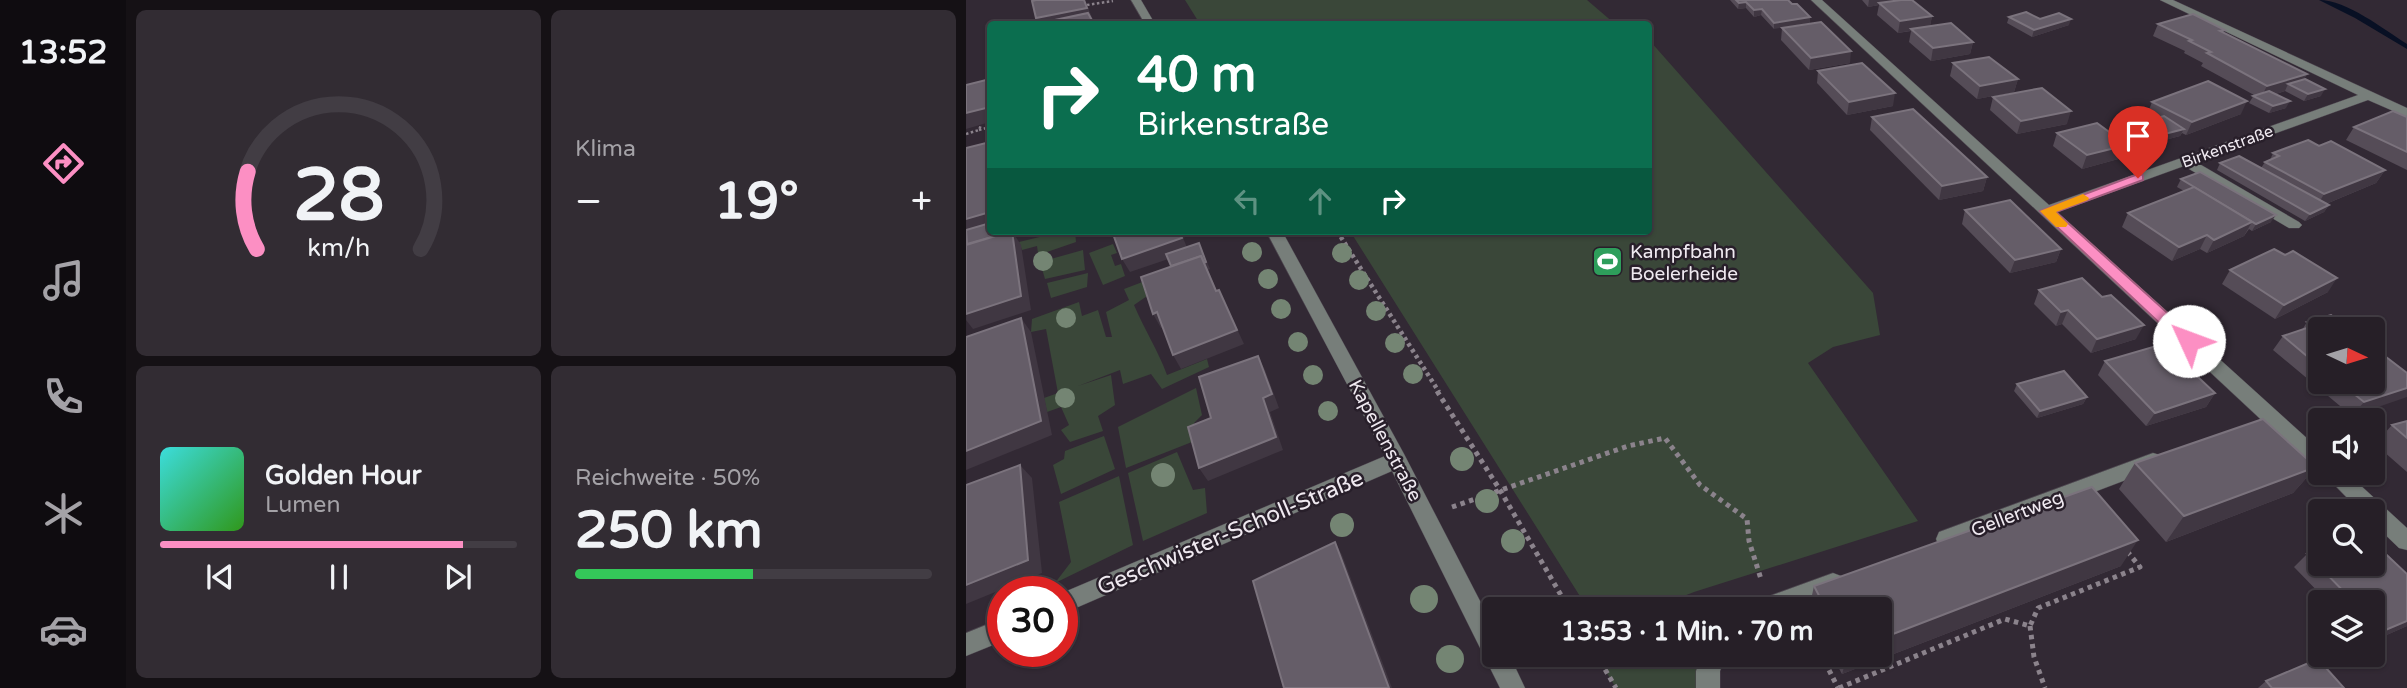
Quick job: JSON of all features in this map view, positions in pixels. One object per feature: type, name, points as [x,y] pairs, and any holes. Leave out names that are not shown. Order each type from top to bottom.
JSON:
[{"type":"street","points":[[1136,0],[1148,21]]},
{"type":"street","points":[[1816,0],[2308,451]]},
{"type":"street","points":[[2165,0],[2407,113]]},
{"type":"street","name":"Birkenstraße","points":[[2047,211],[2369,94]]},
{"type":"street","points":[[2185,161],[2294,225]]},
{"type":"street","name":"Kapellenstraße","points":[[1276,235],[1397,460],[1482,628]]},
{"type":"street","points":[[2244,426],[2270,416]]},
{"type":"street","name":"Gellertweg","points":[[1931,546],[2166,456]]},
{"type":"street","name":"Geschwister-Scholl-Straße","points":[[1078,597],[1397,460]]},
{"type":"street","points":[[2346,485],[2407,541]]},
{"type":"street","points":[[1796,597],[1856,574]]},
{"type":"street","points":[[966,645],[987,636]]},
{"type":"street","name":"Kapellenstraße","points":[[1502,667],[1513,688]]},
{"type":"street","points":[[1708,688],[1710,667]]},
{"type":"path","points":[[1087,5],[1117,0]]},
{"type":"path","points":[[979,130],[981,125]]},
{"type":"path","points":[[966,134],[987,128]]},
{"type":"path","points":[[1340,235],[1500,490],[1562,597]]},
{"type":"path","points":[[1425,517],[1628,446],[1665,438],[1700,485],[1747,519],[1749,541],[1765,597]]},
{"type":"path","points":[[2045,688],[2034,657],[2030,626],[2038,608],[2140,567],[2124,548]]},
{"type":"path","points":[[1828,667],[1839,688],[2005,619],[2030,626]]},
{"type":"path","points":[[1604,667],[1616,688]]},
{"type":"green space","points":[[1185,0],[1587,0],[1612,21],[1198,21]]},
{"type":"green space","name":"Kampfbahn Boelerheide","points":[[1652,43],[1873,293],[1880,335],[1833,347],[1808,363],[1918,521],[1681,597],[1580,597],[1353,235],[1652,235]]},
{"type":"green space","points":[[1048,235],[1075,235],[1076,242],[1047,252],[1049,257],[1039,260],[1037,246],[1022,250],[1019,242]]},
{"type":"green space","points":[[1113,244],[1117,253],[1111,255],[1115,266],[1121,264],[1125,276],[1103,285],[1089,253]]},
{"type":"green space","points":[[1083,250],[1085,270],[1045,279],[1040,262]]},
{"type":"green space","points":[[1174,270],[1150,294],[1134,305],[1167,375],[1207,359],[1209,367],[1162,389],[1151,374],[1123,384],[1120,370],[1078,386],[1111,375],[1115,405],[1098,416],[1103,431],[1070,442],[1061,430],[1069,425],[1061,407],[1047,412],[1044,398],[1058,393],[1046,329],[1031,332],[1032,319],[1079,302],[1082,316],[1098,310],[1106,337],[1112,337],[1106,312],[1129,300],[1124,289]]},
{"type":"green space","points":[[1088,273],[1087,287],[1051,298],[1047,283]]},
{"type":"green space","points":[[1196,388],[1202,415],[1194,423],[1197,440],[1126,468],[1118,427]]},
{"type":"green space","points":[[1104,436],[1115,469],[1061,494],[1053,465],[1064,459],[1065,451]]},
{"type":"green space","points":[[1177,452],[1193,490],[1205,488],[1207,513],[1143,541],[1128,473]]},
{"type":"green space","points":[[1119,476],[1133,545],[1069,576],[1060,576],[1071,562],[1059,502]]},
{"type":"green space","points":[[1603,667],[1712,667],[1708,688],[1616,688]]},
{"type":"building","points":[[1084,0],[1087,8],[1036,18],[1032,1]]},
{"type":"building","points":[[1736,0],[1788,0],[1797,4],[1810,17],[1774,23],[1762,9],[1754,10],[1746,2],[1739,3]]},
{"type":"building","points":[[1912,0],[1932,16],[1900,21],[1879,3]]},
{"type":"building","points":[[2026,12],[2040,19],[2059,13],[2071,19],[2034,30],[2009,17]]},
{"type":"building","points":[[1088,13],[1092,21],[1050,21]]},
{"type":"building","points":[[2193,14],[2225,30],[2220,31],[2307,74],[2267,86],[2207,53],[2211,52],[2189,41],[2192,40],[2158,24]]},
{"type":"building","points":[[1821,22],[1851,51],[1811,58],[1782,28]]},
{"type":"building","points":[[1951,23],[1973,42],[1933,48],[1911,29]]},
{"type":"building","points":[[1989,57],[2018,79],[1980,86],[1953,63]]},
{"type":"building","points":[[1862,63],[1895,93],[1849,102],[1818,71]]},
{"type":"building","points":[[2305,79],[2325,89],[2308,94],[2288,84]]},
{"type":"building","points":[[987,80],[987,108],[966,113],[966,85]]},
{"type":"building","points":[[2208,81],[2247,101],[2192,122],[2152,102]]},
{"type":"building","points":[[2042,88],[2071,111],[2021,121],[1993,97]]},
{"type":"building","points":[[2269,91],[2290,101],[2273,106],[2253,96]]},
{"type":"building","points":[[1913,109],[1987,177],[1942,186],[1872,117]]},
{"type":"building","points":[[2393,111],[2407,117],[2407,152],[2354,127]]},
{"type":"building","points":[[2164,116],[2184,129],[2153,137],[2133,124]]},
{"type":"building","points":[[2097,123],[2127,145],[2087,155],[2057,133]]},
{"type":"building","points":[[2308,140],[2319,146],[2331,141],[2385,170],[2324,194],[2265,162],[2279,156],[2273,153]]},
{"type":"building","points":[[987,143],[987,213],[966,219],[966,148]]},
{"type":"building","points":[[2239,156],[2329,205],[2310,214],[2220,163]]},
{"type":"building","points":[[2200,172],[2276,215],[2256,224],[2181,179]]},
{"type":"building","points":[[2194,187],[2252,222],[2214,240],[2207,235],[2179,247],[2128,213]]},
{"type":"building","points":[[2010,200],[2061,249],[2015,260],[1965,210]]},
{"type":"building","points":[[987,224],[987,235],[999,235],[967,244],[966,230]]},
{"type":"building","points":[[999,235],[1013,235],[1021,296],[966,314],[966,245]]},
{"type":"building","points":[[1113,235],[1181,235],[1182,238],[1122,259]]},
{"type":"building","points":[[1199,243],[1206,262],[1204,263],[1201,256],[1171,266],[1166,254]]},
{"type":"building","points":[[2274,249],[2285,255],[2293,251],[2337,278],[2284,305],[2230,270]]},
{"type":"building","points":[[1201,256],[1237,330],[1173,355],[1157,312],[1153,314],[1141,277]]},
{"type":"building","points":[[2082,278],[2102,297],[2111,295],[2144,325],[2097,339],[2068,310],[2061,312],[2039,290]]},
{"type":"building","points":[[1021,318],[1041,421],[966,451],[966,337]]},
{"type":"building","points":[[2308,328],[2308,357],[2283,336]]},
{"type":"building","points":[[2163,344],[2215,393],[2155,413],[2105,361]]},
{"type":"building","points":[[1258,356],[1272,394],[1263,398],[1276,437],[1199,468],[1188,427],[1211,418],[1199,377]]},
{"type":"building","points":[[2385,356],[2407,373],[2407,388],[2364,402],[2354,394],[2385,394]]},
{"type":"building","points":[[2064,371],[2087,397],[2040,411],[2017,384]]},
{"type":"building","points":[[2263,419],[2308,460],[2308,470],[2184,516],[2135,463]]},
{"type":"building","points":[[2407,421],[2407,438],[2392,425]]},
{"type":"building","points":[[1020,465],[1028,560],[966,585],[966,485]]},
{"type":"building","points":[[2092,487],[2138,540],[1892,634],[1892,597],[1820,597],[1814,586]]},
{"type":"building","points":[[1335,542],[1389,688],[1284,688],[1253,581]]},
{"type":"building","points":[[2385,553],[2407,574],[2407,621],[2385,630],[2385,590],[2342,590],[2329,576],[2385,576]]},
{"type":"building","points":[[2308,663],[2308,667],[2325,667],[2344,688],[2272,688],[2266,681]]},
{"type":"waterway","points":[[2323,0],[2358,16],[2407,47]]},
{"type":"slow traffic","points":[[2061,224],[2047,211],[2083,198]]},
{"type":"place","name":"Kampfbahn Boelerheide","points":[[1607,262]]},
{"type":"route","points":[[2138,178],[2047,211],[2189,341]]}]
